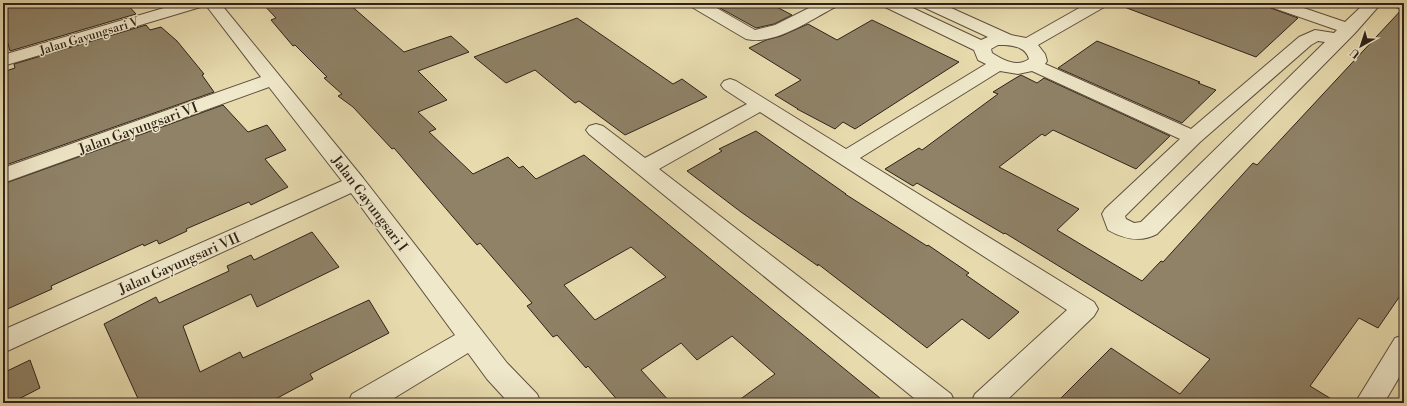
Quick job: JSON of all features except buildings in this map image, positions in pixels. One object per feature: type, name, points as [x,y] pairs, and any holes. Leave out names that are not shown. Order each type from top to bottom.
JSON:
[{"type":"street","name":"Jalan Gayungsari V","points":[[3,62],[198,3]]},
{"type":"street","name":"Jalan Gayungsari I","points":[[212,3],[274,79],[355,183],[497,371],[527,403]]},
{"type":"street","points":[[696,3],[752,35],[759,36],[771,32],[831,3]]},
{"type":"street","points":[[889,3],[982,47]]},
{"type":"street","points":[[927,3],[1006,39],[1027,45],[1034,50],[1038,56],[1038,61],[1034,65],[1024,68],[1010,68],[997,65],[984,56],[982,47]]},
{"type":"street","points":[[1027,45],[1100,3]]},
{"type":"street","points":[[1274,3],[1343,34]]},
{"type":"street","points":[[1343,34],[1315,35],[1305,41],[1193,138],[1113,214],[1116,224],[1132,232],[1140,232],[1148,228],[1343,34],[1370,7]]},
{"type":"street","points":[[982,47],[986,42],[1006,39]]},
{"type":"street","points":[[845,158],[997,65]]},
{"type":"street","points":[[1034,65],[1193,138]]},
{"type":"street","name":"Jalan Gayungsari VI","points":[[3,176],[274,79]]},
{"type":"street","points":[[730,85],[1085,309],[985,403]]},
{"type":"street","points":[[644,168],[761,104]]},
{"type":"street","points":[[596,130],[941,403]]},
{"type":"street","name":"Jalan Gayungsari VII","points":[[3,342],[355,183]]},
{"type":"street","points":[[362,403],[472,338]]},
{"type":"street","points":[[1369,403],[1404,346]]},
{"type":"waterway","points":[[1385,3],[1404,9]]}]
